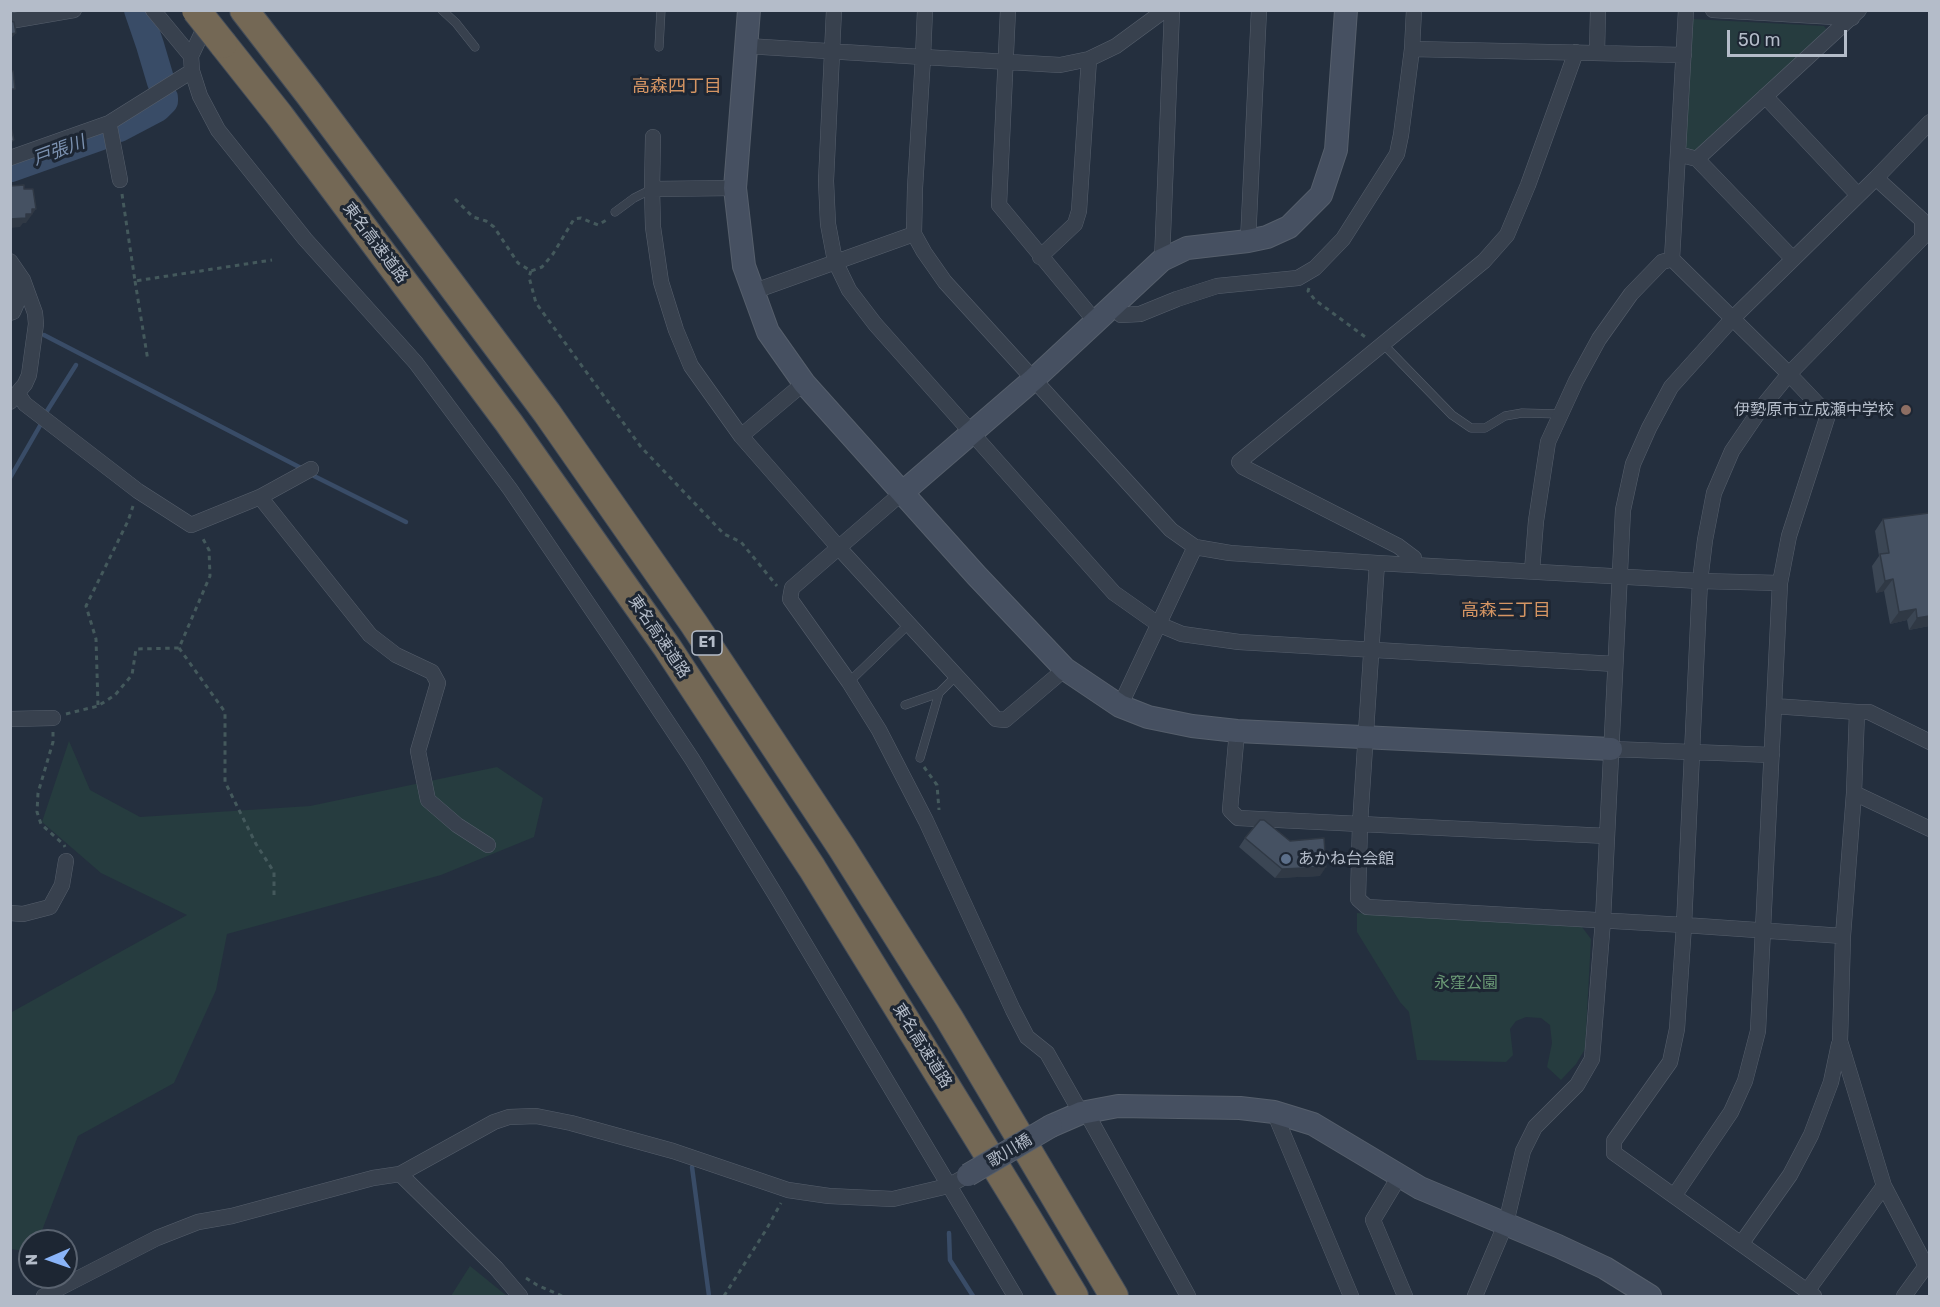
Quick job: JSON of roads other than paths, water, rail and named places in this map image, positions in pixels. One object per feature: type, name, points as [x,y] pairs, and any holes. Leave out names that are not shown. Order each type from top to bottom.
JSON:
[{"type":"highway","name":"東名高速道路","points":[[196,10],[287,126],[509,423],[667,647],[812,868],[1074,1296]]},
{"type":"highway","name":"E1","points":[[248,16],[309,94],[547,413],[694,624],[842,848],[949,1018],[1114,1296]]},
{"type":"street","points":[[10,21],[74,10]]},
{"type":"street","points":[[153,10],[191,63],[200,96],[218,130],[305,239],[416,363],[510,489],[622,654],[692,759],[776,894],[1015,1296]]},
{"type":"street","points":[[10,158],[109,123],[191,63],[213,10]]},
{"type":"street","points":[[749,10],[735,188],[744,266],[768,332],[804,382],[976,575],[1065,669],[1120,706],[1148,717],[1192,726],[1237,731],[1772,755]]},
{"type":"street","points":[[834,10],[826,181],[828,224],[836,261],[849,290],[875,324],[1114,593],[1158,624],[1182,634],[1239,642],[1615,664]]},
{"type":"street","points":[[925,10],[914,234],[945,282],[1171,530],[1195,547],[1230,553],[1377,563],[1700,581],[1780,583]]},
{"type":"street","points":[[1008,10],[999,205],[1040,256],[1104,313],[1121,315],[1140,314],[1217,286],[1298,278],[1315,268],[1343,239],[1397,154],[1412,49],[1414,10]]},
{"type":"street","points":[[747,46],[1060,65],[1089,59],[1116,46],[1165,10]]},
{"type":"street","points":[[1162,260],[1172,10]]},
{"type":"street","points":[[1248,241],[1259,10]]},
{"type":"street","points":[[1188,1296],[1084,1113],[1047,1053],[1027,1037],[1017,1019],[926,821],[879,730],[849,682],[790,599],[792,588],[973,434],[1162,260],[1187,248],[1267,237],[1289,227],[1321,195],[1336,150],[1346,10]]},
{"type":"street","points":[[1597,53],[1598,10]]},
{"type":"street","points":[[1674,1196],[1731,1112],[1745,1081],[1758,1031],[1780,583],[1789,536],[1828,414],[1672,259],[1686,10]]},
{"type":"street","points":[[1713,10],[1857,12]]},
{"type":"street","points":[[1697,159],[1857,12]]},
{"type":"street","points":[[1412,49],[1684,55]]},
{"type":"street","points":[[1415,564],[1414,558],[1398,546],[1243,467],[1239,462],[1484,261],[1507,235],[1528,185],[1576,52]]},
{"type":"street","points":[[1040,256],[1075,224],[1079,211],[1089,59]]},
{"type":"street","points":[[1765,96],[1858,195]]},
{"type":"street","points":[[1475,1296],[1506,1223],[1523,1151],[1535,1127],[1577,1085],[1592,1059],[1603,920],[1623,510],[1632,465],[1671,387],[1733,318],[1876,178],[1929,122]]},
{"type":"street","points":[[109,123],[120,180]]},
{"type":"street","points":[[653,137],[652,227],[661,282],[676,330],[691,366],[741,436],[839,548],[996,719],[1005,720],[1065,669]]},
{"type":"street","points":[[1678,154],[1697,159],[1793,259]]},
{"type":"street","points":[[1876,178],[1922,220],[1922,238],[1789,374],[1732,451],[1714,493],[1700,581],[1677,1029],[1670,1062],[1614,1141],[1614,1153],[1810,1294],[1884,1186]]},
{"type":"street","points":[[652,189],[735,188]]},
{"type":"street","points":[[752,292],[914,234]]},
{"type":"street","points":[[1532,571],[1536,521],[1548,442],[1576,381],[1599,339],[1630,294],[1662,262],[1672,259]]},
{"type":"street","points":[[10,261],[23,280],[35,313],[36,324],[29,375],[14,398],[25,404],[138,491],[191,525],[260,497],[311,469]]},
{"type":"street","points":[[10,282],[17,303],[13,312],[10,313]]},
{"type":"street","points":[[741,436],[804,382]]},
{"type":"street","points":[[260,497],[370,635],[396,655],[432,672],[438,682],[418,750],[428,800],[457,825],[488,845]]},
{"type":"street","points":[[1120,706],[1195,547]]},
{"type":"street","points":[[1377,563],[1360,824],[1358,899],[1366,907],[1844,936]]},
{"type":"street","points":[[1774,706],[1869,712],[1929,742]]},
{"type":"street","points":[[1741,1244],[1790,1175],[1811,1136],[1831,1082],[1840,1041],[1857,712]]},
{"type":"street","points":[[10,719],[53,718]]},
{"type":"street","points":[[1237,731],[1230,810],[1238,818],[1607,836]]},
{"type":"street","points":[[1854,793],[1929,829]]},
{"type":"street","points":[[10,913],[23,914],[50,907],[62,885],[66,861]]},
{"type":"street","points":[[1840,1041],[1884,1186],[1926,1266],[1904,1296]]},
{"type":"street","name":"歌川橋","points":[[968,1175],[1052,1126],[1084,1113],[1118,1106],[1240,1108],[1274,1112],[1313,1124],[1420,1188],[1506,1223],[1605,1269],[1650,1296]]},
{"type":"street","points":[[1274,1112],[1351,1296]]},
{"type":"street","points":[[44,1296],[157,1238],[198,1221],[232,1216],[373,1178],[400,1174],[494,1122],[509,1117],[536,1116],[571,1123],[673,1151],[788,1190],[829,1196],[893,1199],[948,1186],[968,1175]]},
{"type":"street","points":[[400,1174],[520,1296]]},
{"type":"street","points":[[1399,1177],[1373,1220],[1405,1296]]},
{"type":"lane","points":[[442,10],[475,47]]},
{"type":"lane","points":[[659,47],[661,10]]},
{"type":"lane","points":[[615,212],[634,198],[652,189]]},
{"type":"lane","points":[[1381,346],[1452,416],[1471,428],[1485,428],[1505,416],[1522,413],[1561,414]]},
{"type":"lane","points":[[849,682],[909,624]]},
{"type":"lane","points":[[905,705],[939,693],[957,675]]},
{"type":"lane","points":[[920,758],[939,693]]},
{"type":"waterway","name":"戸張川","points":[[138,10],[161,82]]},
{"type":"waterway","name":"戸張川","points":[[119,128],[157,108],[164,98]]},
{"type":"waterway","name":"戸張川","points":[[11,168],[107,134]]},
{"type":"waterway","points":[[44,335],[301,468]]},
{"type":"waterway","points":[[47,411],[76,365]]},
{"type":"waterway","points":[[10,478],[41,424]]},
{"type":"waterway","points":[[314,476],[406,522]]},
{"type":"waterway","points":[[692,1167],[709,1296]]},
{"type":"waterway","points":[[949,1233],[950,1260],[973,1296]]},
{"type":"place","name":"伊勢原市立成瀬中学校","points":[[1906,410]]},
{"type":"place","name":"あかね台会館","points":[[1286,859]]},
{"type":"district","name":"高森四丁目","points":[[677,87]]},
{"type":"district","name":"高森三丁目","points":[[1506,611]]},
{"type":"park label","name":"永窪公園","points":[[1466,983]]}]
